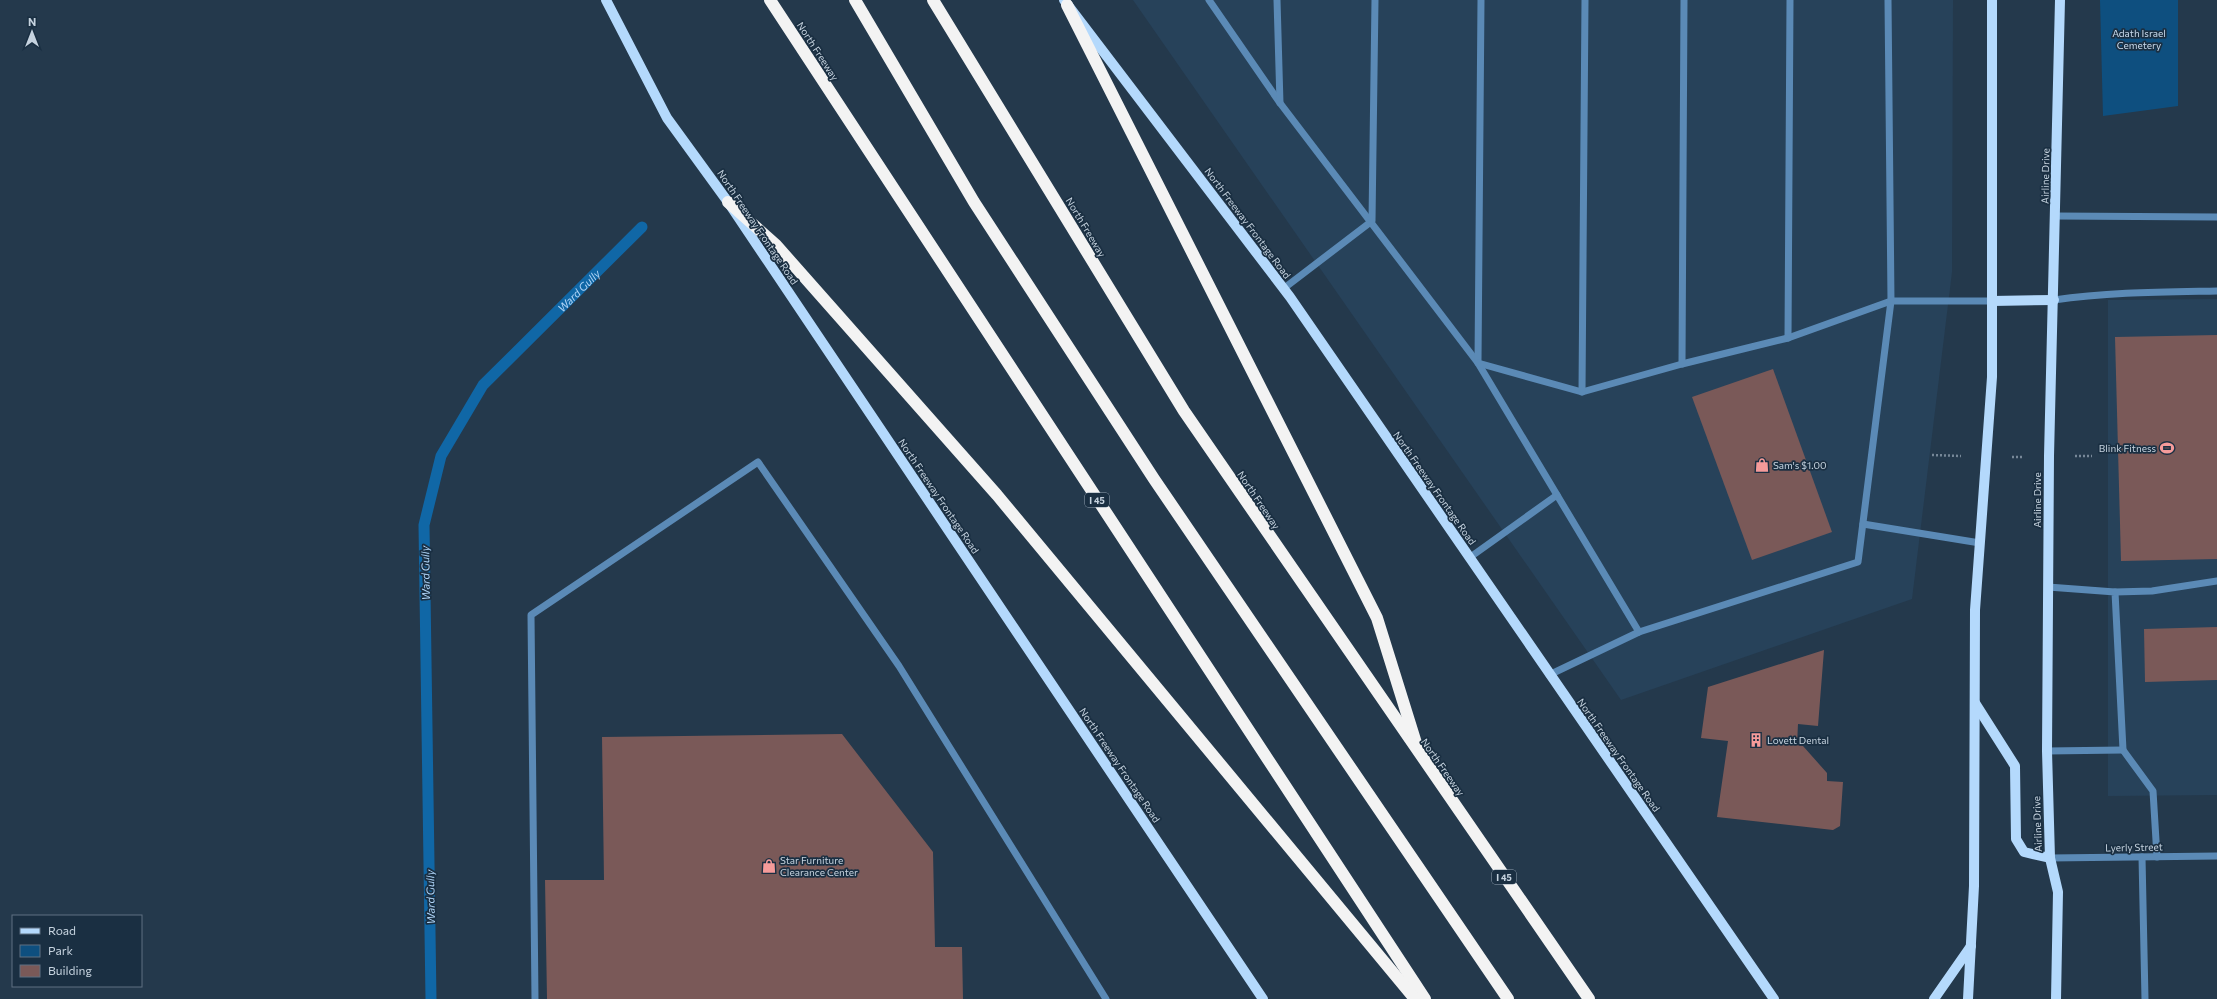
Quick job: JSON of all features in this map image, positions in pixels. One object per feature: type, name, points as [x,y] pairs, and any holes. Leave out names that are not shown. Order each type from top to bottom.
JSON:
[{"type":"highway","name":"North Freeway","points":[[770,0],[1425,999]]},
{"type":"highway","points":[[855,0],[974,202],[1154,479],[1508,999]]},
{"type":"highway","name":"North Freeway","points":[[933,0],[1184,411],[1589,999]]},
{"type":"highway","points":[[1066,3],[1376,618],[1420,755]]},
{"type":"highway","points":[[728,202],[776,245],[997,495],[1415,999]]},
{"type":"main road","name":"North Freeway Frontage Road","points":[[606,0],[667,118],[728,202],[1263,999]]},
{"type":"main road","points":[[1968,999],[1974,886],[1975,610],[1992,376],[1992,0]]},
{"type":"main road","name":"Airline Drive","points":[[2056,999],[2058,892],[2050,858],[2047,751],[2048,587],[2060,0]]},
{"type":"main road","name":"North Freeway Frontage Road","points":[[1066,3],[1283,289],[1774,999]]},
{"type":"main road","points":[[1992,301],[2054,300]]},
{"type":"main road","points":[[1975,703],[2014,766],[2016,839],[2024,852],[2050,858]]},
{"type":"main road","points":[[1934,999],[1971,946]]},
{"type":"street","points":[[1209,0],[1280,103],[1372,221],[1478,363],[1639,632]]},
{"type":"street","points":[[1277,0],[1280,103]]},
{"type":"street","points":[[1372,221],[1375,0]]},
{"type":"street","points":[[1478,363],[1481,0]]},
{"type":"street","points":[[1582,392],[1585,0]]},
{"type":"street","points":[[1682,364],[1684,0]]},
{"type":"street","points":[[1788,338],[1790,0]]},
{"type":"street","points":[[1549,674],[1639,632],[1858,562],[1891,301],[1888,0]]},
{"type":"street","points":[[2056,216],[2217,217]]},
{"type":"street","points":[[1283,289],[1372,221]]},
{"type":"street","points":[[2054,300],[2086,295],[2134,292],[2217,291]]},
{"type":"street","points":[[1478,363],[1582,392],[1682,364],[1788,338],[1891,301],[1992,301]]},
{"type":"street","points":[[535,999],[530,614],[758,462],[899,666],[1106,999]]},
{"type":"street","points":[[1469,558],[1557,495]]},
{"type":"street","points":[[1863,524],[1980,543]]},
{"type":"street","points":[[2048,587],[2115,592],[2152,591],[2217,581]]},
{"type":"street","points":[[2115,592],[2123,750],[2153,791],[2156,857]]},
{"type":"street","points":[[2047,751],[2123,750]]},
{"type":"street","name":"Lyerly Street","points":[[2050,858],[2217,856]]},
{"type":"street","points":[[2142,857],[2145,999]]},
{"type":"path","points":[[1932,455],[1964,456]]},
{"type":"path","points":[[2071,456],[2092,456]]},
{"type":"path","points":[[2010,457],[2030,457]]},
{"type":"shaded area","points":[[1133,0],[1953,0],[1952,272],[1912,599],[1621,700]]},
{"type":"shaded area","points":[[2217,299],[2217,795],[2108,796],[2108,300]]},
{"type":"green space","name":"Adath Israel Cemetery","points":[[2100,0],[2178,0],[2178,106],[2103,116]]},
{"type":"building","name":"Blink Fitness","points":[[2217,335],[2217,559],[2121,561],[2115,337]]},
{"type":"building","name":"Sam's $1.00","points":[[1773,369],[1832,532],[1752,560],[1692,397]]},
{"type":"building","points":[[2217,627],[2217,680],[2145,682],[2144,629]]},
{"type":"building","name":"Lovett Dental","points":[[1824,650],[1818,726],[1798,724],[1797,745],[1803,746],[1827,773],[1827,781],[1843,782],[1840,826],[1833,830],[1717,817],[1728,741],[1701,738],[1708,687]]},
{"type":"building","name":"Star Furniture Clearance Center","points":[[842,734],[933,852],[935,947],[962,947],[963,999],[547,999],[545,880],[604,880],[602,737]]},
{"type":"waterway","name":"Ward Gully","points":[[431,999],[424,525],[441,456],[483,385],[642,227]]},
{"type":"place","name":"Blink Fitness","points":[[2167,448]]},
{"type":"place","name":"Sam's $1.00","points":[[1762,465]]},
{"type":"place","name":"Lovett Dental","points":[[1756,740]]},
{"type":"place","name":"Star Furniture Clearance Center","points":[[769,866]]}]
